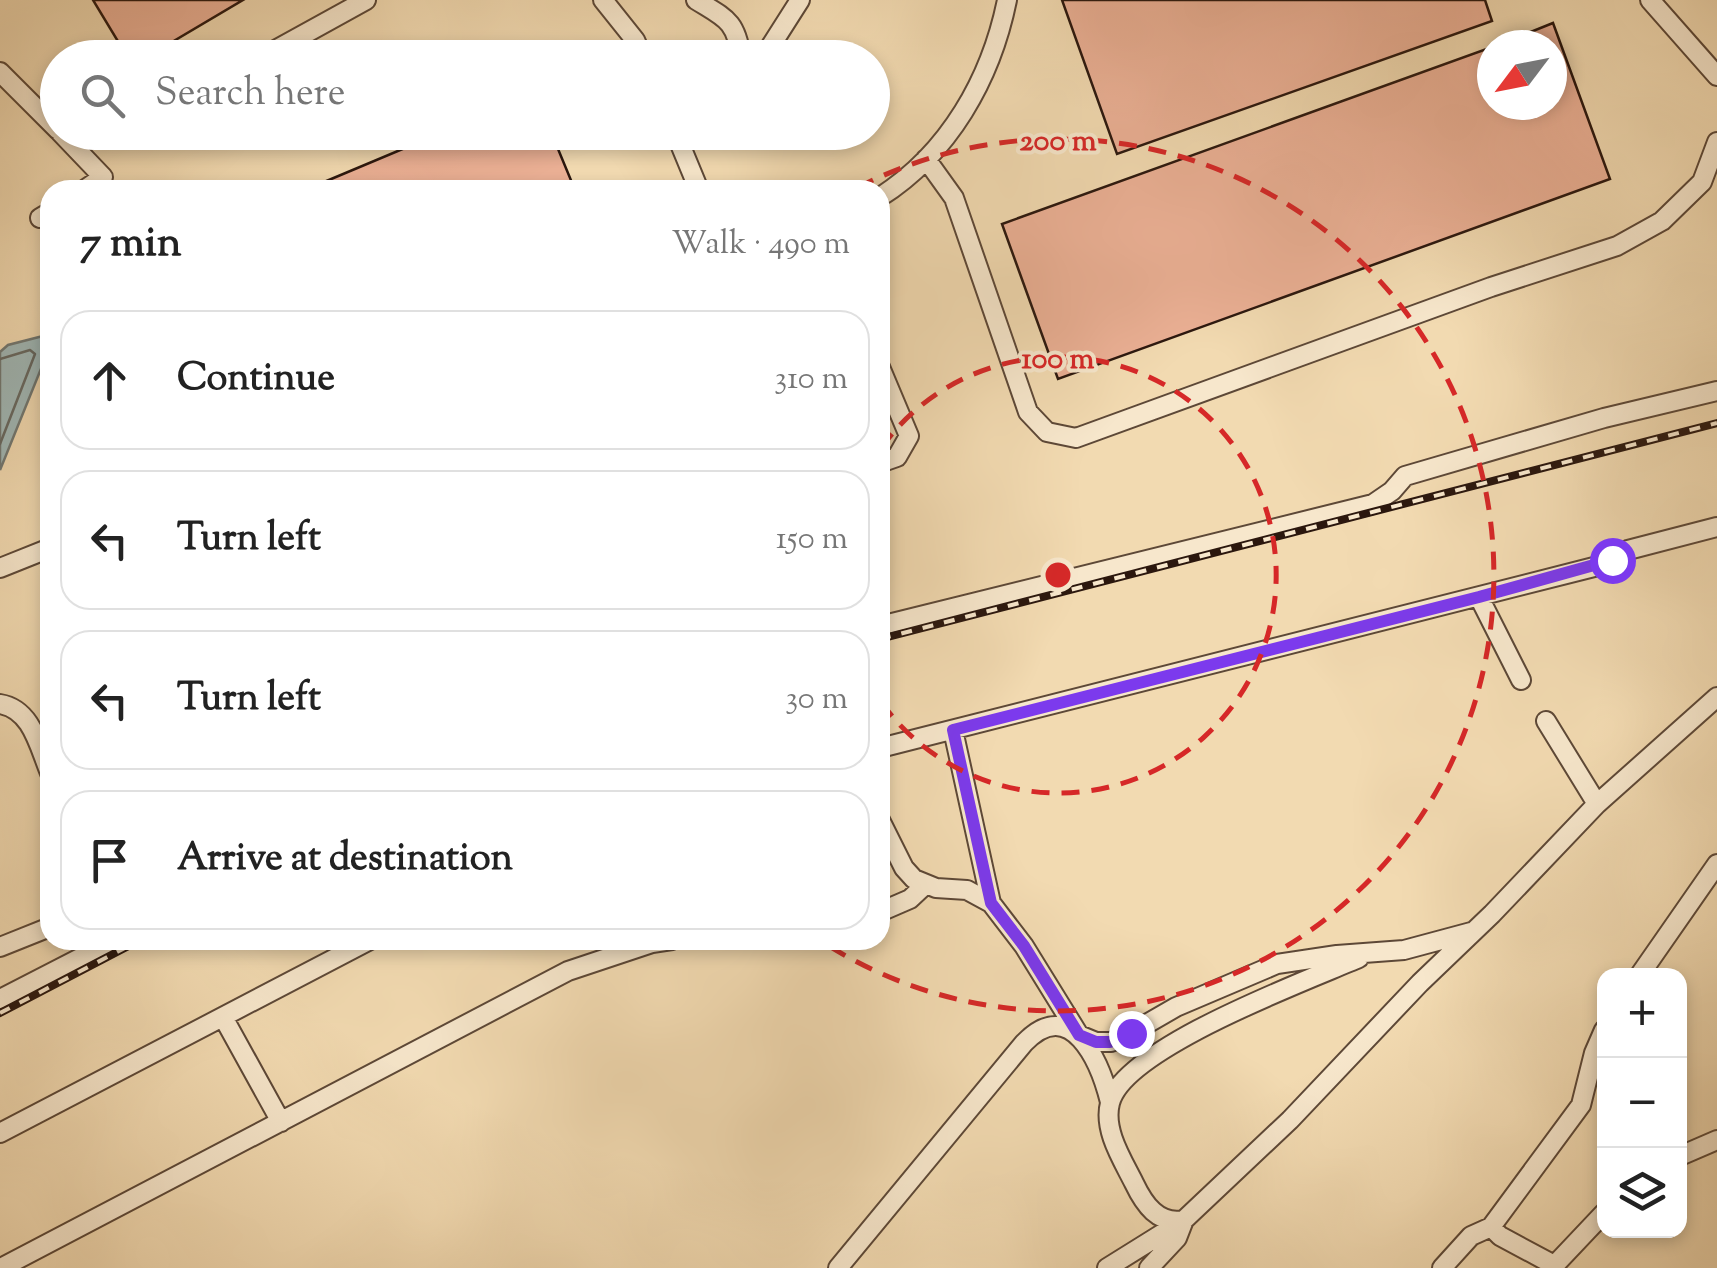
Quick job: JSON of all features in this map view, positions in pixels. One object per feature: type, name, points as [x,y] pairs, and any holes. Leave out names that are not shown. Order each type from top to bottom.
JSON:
[{"type":"street","points":[[293,40],[366,0]]},
{"type":"street","points":[[603,0],[635,40]]},
{"type":"street","points":[[696,0],[730,21],[739,40]]},
{"type":"street","points":[[776,40],[800,0]]},
{"type":"street","points":[[890,190],[913,174],[962,116],[998,41],[1008,0]]},
{"type":"street","points":[[1650,0],[1717,76]]},
{"type":"street","points":[[0,72],[40,113]]},
{"type":"street","points":[[926,159],[954,198],[1028,412],[1047,432],[1076,438],[1618,246],[1662,221],[1702,182],[1717,142]]},
{"type":"street","points":[[76,150],[104,177],[99,180]]},
{"type":"street","points":[[682,150],[695,180]]},
{"type":"street","points":[[890,391],[909,436],[896,457],[890,459]]},
{"type":"street","points":[[890,624],[1373,504],[1392,492],[1405,476],[1604,418],[1717,391]]},
{"type":"street","points":[[890,746],[1594,567],[1628,550],[1717,528]]},
{"type":"street","points":[[0,568],[40,552]]},
{"type":"street","points":[[1479,597],[1520,680]]},
{"type":"street","points":[[1107,1268],[1184,1220],[1290,1120],[1597,804],[1717,698]]},
{"type":"street","points":[[0,704],[22,714],[40,748]]},
{"type":"street","points":[[1546,721],[1597,804]]},
{"type":"street","points":[[953,730],[991,903]]},
{"type":"street","points":[[890,840],[904,868],[925,884],[966,890],[991,903],[1024,946],[1098,1066],[1110,1102],[1109,1125],[1144,1216],[1129,1254]]},
{"type":"street","points":[[1645,968],[1717,864]]},
{"type":"street","points":[[890,908],[910,899],[925,884]]},
{"type":"street","points":[[838,1268],[1031,1035],[1055,1026],[1096,1042],[1110,1042],[1222,985],[1277,964],[1404,950],[1476,930]]},
{"type":"street","points":[[0,947],[40,931]]},
{"type":"street","points":[[0,1000],[96,950]]},
{"type":"street","points":[[0,1134],[351,950]]},
{"type":"street","points":[[1,1268],[568,971],[631,950]]},
{"type":"street","points":[[1110,1102],[1123,1079],[1143,1062],[1210,1024],[1373,952]]},
{"type":"street","points":[[223,1017],[282,1122]]},
{"type":"street","points":[[1442,1268],[1471,1236],[1490,1226],[1580,1104],[1597,1046]]},
{"type":"street","points":[[1687,1153],[1717,1140]]},
{"type":"street","points":[[1136,1189],[1161,1218],[1184,1220]]},
{"type":"street","points":[[1149,1268],[1177,1238],[1184,1220]]},
{"type":"street","points":[[1490,1226],[1500,1236],[1553,1266],[1597,1220]]},
{"type":"water","points":[[40,337],[40,371],[0,470],[0,352],[8,345]]},
{"type":"building","points":[[93,0],[243,0],[175,40],[117,40]]},
{"type":"building","points":[[1062,0],[1485,0],[1492,21],[1117,154]]},
{"type":"building","points":[[1553,23],[1556,30],[1536,30]]},
{"type":"building","points":[[1477,52],[1477,120],[1567,120],[1567,61],[1610,179],[1058,379],[1002,224]]},
{"type":"building","points":[[400,150],[558,150],[571,180],[329,180]]},
{"type":"railway","points":[[890,636],[1717,423]]},
{"type":"railway","points":[[0,1013],[121,950]]},
{"type":"route","points":[[1131,1033],[1110,1042],[1096,1042],[1079,1035],[1024,946],[991,903],[953,730],[1612,560]]}]
